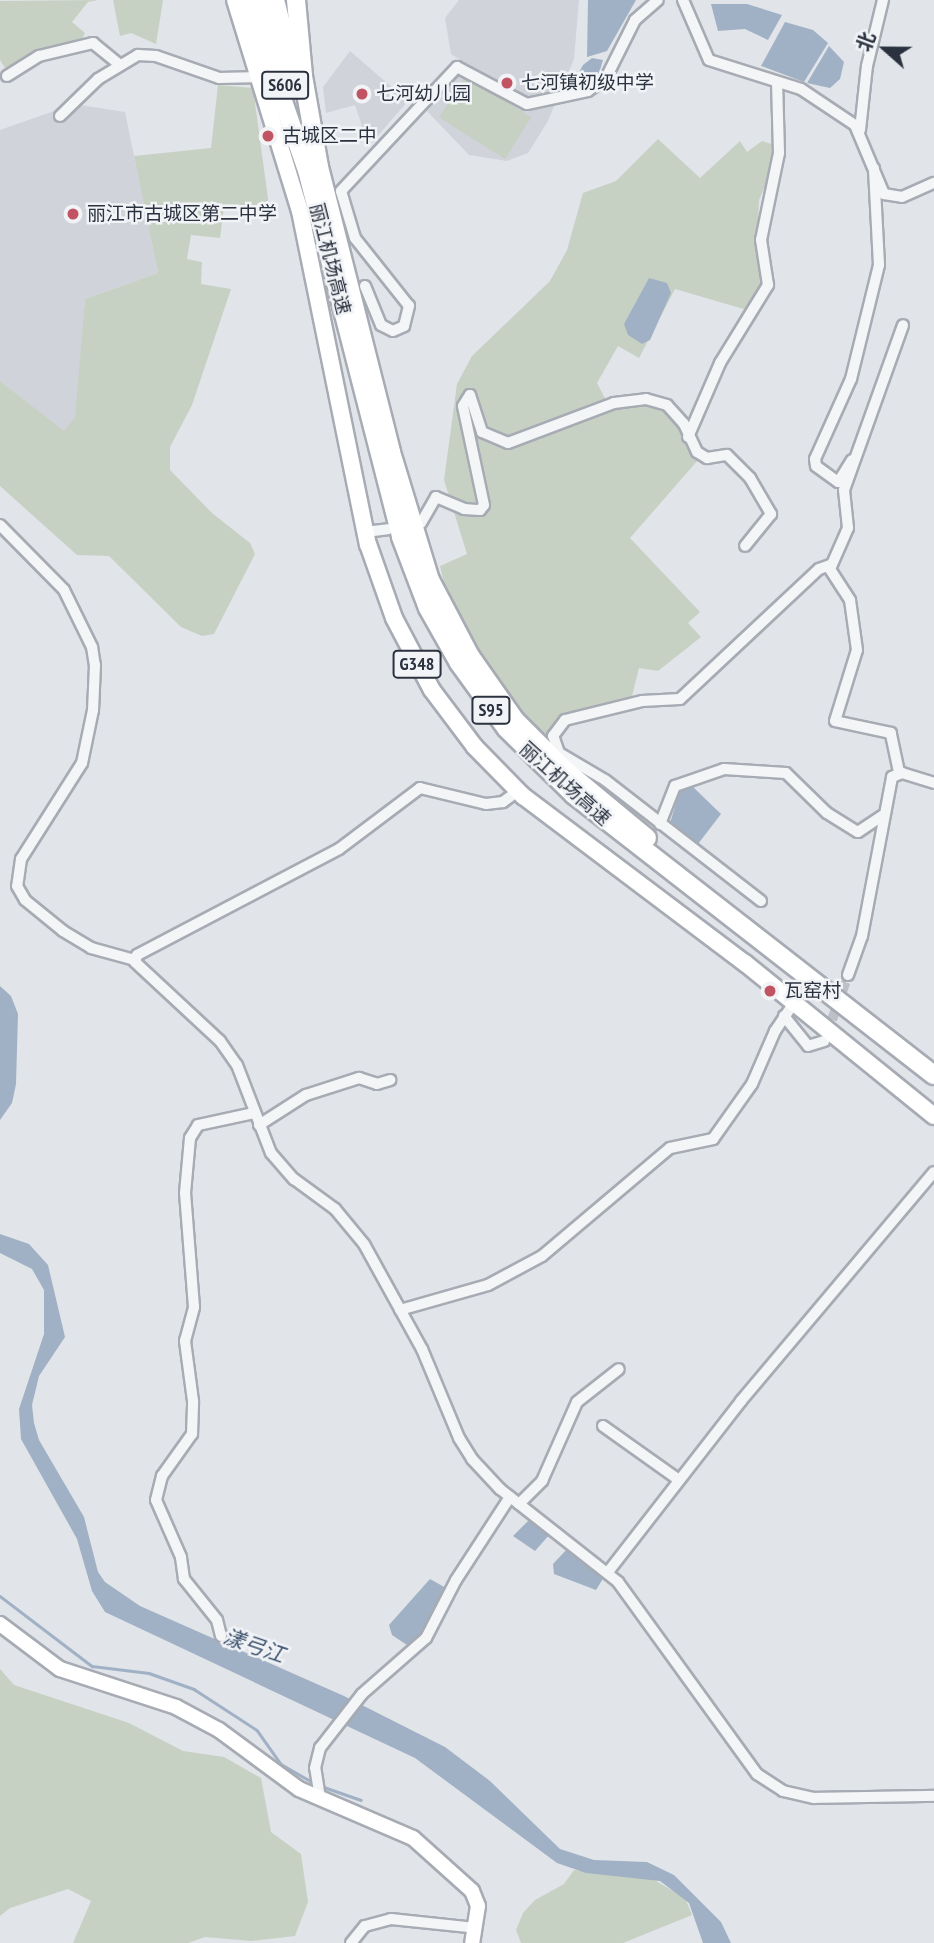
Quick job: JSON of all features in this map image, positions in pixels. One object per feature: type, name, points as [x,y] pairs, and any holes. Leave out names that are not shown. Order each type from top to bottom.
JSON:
[{"type":"highway","name":"G348","points":[[235,0],[262,77],[324,296],[365,533],[387,601],[421,672],[475,747],[518,791],[789,1010],[934,1116]]},
{"type":"highway","points":[[248,0],[313,168]]},
{"type":"highway","name":"S606","points":[[263,0],[313,168]]},
{"type":"highway","name":"S606","points":[[276,0],[313,168]]},
{"type":"highway","points":[[296,0],[313,168]]},
{"type":"highway","name":"丽江机场高速","points":[[313,168],[421,557],[449,621],[492,690],[523,729],[582,785],[934,1060]]},
{"type":"highway","name":"丽江机场高速","points":[[313,168],[401,537],[428,608],[482,697],[514,737],[574,795],[934,1075]]},
{"type":"main road","points":[[0,1624],[60,1669],[158,1700],[211,1725],[287,1782],[399,1830],[462,1878],[478,1906],[472,1943]]},
{"type":"street","points":[[226,0],[239,27],[246,31]]},
{"type":"street","points":[[683,0],[709,60],[818,97],[860,130]]},
{"type":"street","points":[[883,0],[867,66],[860,130],[887,196],[902,198],[934,183]]},
{"type":"street","points":[[365,286],[381,325],[393,331],[404,326],[410,306],[355,238],[341,191],[457,67],[527,104],[588,91],[606,78],[631,26],[654,1]]},
{"type":"street","points":[[7,76],[39,56],[93,43],[119,65]]},
{"type":"street","points":[[61,116],[119,65],[150,54],[219,78],[262,77]]},
{"type":"street","points":[[688,437],[720,363],[770,277],[761,240],[779,153],[777,82]]},
{"type":"street","points":[[858,457],[838,482],[816,466],[855,369],[879,265],[874,169]]},
{"type":"street","points":[[900,772],[891,733],[835,721],[857,650],[850,600],[831,576],[830,565],[848,528],[843,499],[904,325]]},
{"type":"street","points":[[421,523],[436,497],[464,509],[483,507],[463,406],[470,395],[480,430],[502,442],[517,441],[614,403],[636,400],[667,405],[684,424],[688,437],[706,458],[727,455],[750,478],[771,514],[745,546]]},
{"type":"street","points":[[0,525],[64,590],[92,647],[95,665],[86,754],[74,781],[21,859],[17,886],[25,900],[63,931],[90,948],[135,960],[220,1041],[237,1065],[259,1125],[278,1162],[335,1209],[364,1244],[422,1349],[465,1449],[515,1501],[608,1572],[751,1768],[769,1784],[814,1798],[934,1796]]},
{"type":"street","points":[[365,533],[388,529]]},
{"type":"street","points":[[761,901],[606,780],[559,753],[552,739],[565,720],[642,701],[680,699],[820,569],[830,565]]},
{"type":"street","points":[[660,824],[675,786],[724,769],[786,772],[827,813],[858,832],[881,816]]},
{"type":"street","points":[[848,975],[865,922],[881,816],[892,777],[900,772],[934,783]]},
{"type":"street","points":[[135,960],[249,893],[339,849],[420,789],[486,804],[503,802],[518,791]]},
{"type":"street","points":[[789,1010],[805,1045],[814,1047],[824,1041]]},
{"type":"street","points":[[400,1310],[488,1284],[541,1256],[670,1148],[713,1139],[752,1084],[789,1010]]},
{"type":"street","points":[[259,1125],[306,1095],[359,1077],[377,1084],[390,1080]]},
{"type":"street","points":[[221,1636],[217,1620],[185,1581],[181,1557],[156,1500],[162,1476],[192,1434],[193,1401],[185,1341],[194,1307],[185,1193],[191,1133],[198,1125],[254,1113]]},
{"type":"street","points":[[608,1572],[679,1480],[934,1172]]},
{"type":"street","points":[[320,1798],[315,1763],[334,1727],[362,1694],[426,1638],[461,1570],[515,1501],[542,1480],[576,1402],[619,1368]]},
{"type":"street","points":[[603,1426],[679,1480]]},
{"type":"street","points":[[352,1943],[365,1926],[391,1919],[476,1928]]},
{"type":"shaded area","name":"七河镇初级中学","points":[[459,0],[579,0],[574,59],[548,121],[528,153],[507,161],[469,155],[427,111],[464,62],[451,54],[445,18]]},
{"type":"shaded area","name":"七河幼儿园","points":[[350,51],[408,101],[375,139],[363,129],[355,105],[326,113],[323,87]]},
{"type":"shaded area","name":"丽江市古城区第二中学","points":[[80,105],[125,112],[158,273],[85,299],[76,416],[64,432],[0,381],[0,130],[57,110],[64,122]]},
{"type":"green space","points":[[98,0],[88,2],[72,22],[85,33],[81,41],[7,71],[0,60],[0,1]]},
{"type":"green space","points":[[113,0],[163,0],[156,44],[131,33],[120,36]]},
{"type":"green space","points":[[465,76],[531,117],[505,159],[439,118]]},
{"type":"green space","points":[[218,85],[253,88],[269,206],[224,206],[220,238],[191,235],[187,259],[202,262],[201,284],[231,289],[192,405],[170,447],[170,470],[212,513],[250,543],[255,554],[214,634],[202,636],[181,627],[109,556],[77,555],[0,486],[0,381],[64,431],[75,417],[85,299],[158,273],[134,156],[211,148]]},
{"type":"green space","points":[[658,139],[700,178],[740,141],[747,152],[762,141],[775,145],[772,170],[759,200],[757,242],[766,278],[747,310],[675,289],[639,358],[618,346],[597,383],[610,408],[630,402],[665,408],[685,432],[686,447],[698,460],[630,538],[700,612],[688,623],[701,637],[658,671],[639,668],[630,704],[567,715],[558,720],[548,741],[518,707],[473,642],[446,591],[440,566],[467,554],[444,480],[457,384],[472,356],[550,281],[567,250],[583,193],[616,181]]},
{"type":"green space","points":[[0,1669],[14,1685],[129,1723],[183,1751],[224,1757],[261,1778],[271,1832],[301,1854],[308,1902],[295,1936],[251,1941],[205,1937],[188,1943],[73,1943],[91,1901],[68,1889],[10,1908],[0,1916]]},
{"type":"green space","points":[[574,1870],[649,1877],[685,1898],[692,1915],[623,1943],[521,1943],[516,1930],[523,1913],[535,1900],[564,1884]]},
{"type":"water","points":[[588,0],[636,0],[607,51],[587,57]]},
{"type":"water","points":[[711,4],[747,4],[782,15],[768,40],[745,29],[718,31]]},
{"type":"water","points":[[785,22],[813,30],[828,43],[804,82],[761,66]]},
{"type":"water","points":[[829,46],[844,62],[840,79],[830,88],[807,83]]},
{"type":"water","points":[[592,58],[603,60],[599,73],[589,84],[572,86],[583,65]]},
{"type":"water","points":[[649,278],[667,283],[671,293],[650,340],[642,344],[628,335],[624,324]]},
{"type":"water","points":[[692,786],[721,814],[698,844],[670,823],[680,790]]},
{"type":"water","points":[[0,986],[11,996],[18,1014],[16,1084],[12,1103],[0,1120]]},
{"type":"water","points":[[0,1234],[29,1244],[48,1265],[65,1337],[39,1376],[32,1405],[34,1423],[39,1440],[84,1517],[98,1572],[105,1582],[140,1606],[344,1696],[445,1747],[490,1781],[560,1849],[594,1860],[647,1862],[674,1875],[721,1922],[731,1943],[703,1943],[689,1903],[660,1881],[586,1873],[557,1863],[415,1758],[105,1612],[92,1591],[77,1539],[21,1439],[19,1409],[44,1334],[44,1290],[32,1269],[0,1253]]},
{"type":"water","points":[[530,1519],[550,1534],[535,1551],[513,1536]]},
{"type":"water","points":[[568,1548],[604,1577],[596,1590],[554,1574],[553,1564]]},
{"type":"water","points":[[430,1579],[446,1588],[425,1631],[410,1647],[392,1635],[389,1625]]},
{"type":"waterway","points":[[0,1596],[92,1666],[149,1673],[194,1689],[257,1730],[281,1764],[314,1783]]},
{"type":"waterway","points":[[321,1786],[361,1800]]},
{"type":"tunnel","points":[[328,295],[365,286]]},
{"type":"tunnel","points":[[827,1034],[848,975]]},
{"type":"place","name":"七河镇初级中学","points":[[507,83]]},
{"type":"place","name":"七河幼儿园","points":[[362,94]]},
{"type":"place","name":"古城区二中","points":[[268,136]]},
{"type":"place","name":"丽江市古城区第二中学","points":[[73,214]]},
{"type":"place","name":"瓦窑村","points":[[770,991]]},
{"type":"water label","name":"漾弓江","points":[[254,1646]]}]
